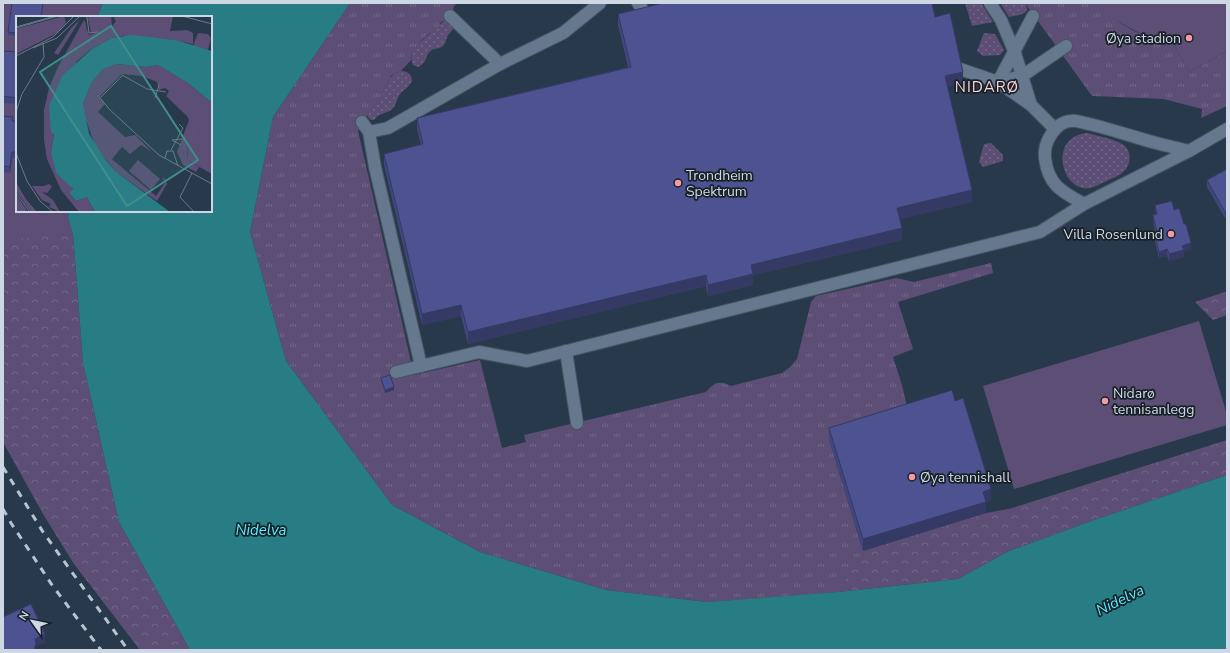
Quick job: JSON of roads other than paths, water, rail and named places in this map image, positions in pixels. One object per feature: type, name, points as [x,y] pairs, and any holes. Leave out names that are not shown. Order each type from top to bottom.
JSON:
[{"type":"street","points":[[420,366],[366,127],[388,128],[500,64],[563,33],[600,3]]},
{"type":"street","points":[[638,3],[649,18]]},
{"type":"street","points":[[990,3],[1001,20],[1015,53],[1031,105]]},
{"type":"street","points":[[450,16],[500,64]]},
{"type":"street","points":[[998,82],[1015,53],[1033,16]]},
{"type":"street","points":[[998,82],[1022,76],[1066,46]]},
{"type":"street","points":[[960,69],[998,82],[1031,105],[1055,129]]},
{"type":"street","points":[[1084,204],[1058,188],[1050,178],[1045,156],[1047,141],[1055,129],[1069,121],[1077,121],[1101,127],[1143,140],[1189,151]]},
{"type":"street","points":[[396,372],[479,352],[527,361],[1040,232],[1084,204],[1189,151],[1227,129]]},
{"type":"street","points":[[566,351],[577,423]]},
{"type":"water","name":"Nidelva","points":[[103,3],[350,3],[273,117],[250,232],[286,361],[392,505],[480,552],[606,590],[707,602],[838,592],[958,579],[1009,551],[1094,520],[1227,475],[1227,650],[190,650],[119,522],[83,363],[73,234],[68,218],[69,212],[212,212],[212,16],[97,16]]},
{"type":"railway","points":[[3,467],[43,532],[128,650]]},
{"type":"railway","points":[[3,509],[52,585],[101,650]]},
{"type":"place","name":"Øya stadion","points":[[1189,38]]},
{"type":"place","name":"Trondheim Spektrum","points":[[678,183]]},
{"type":"place","name":"Villa Rosenlund","points":[[1171,234]]},
{"type":"place","name":"Nidarø tennisanlegg","points":[[1105,401]]},
{"type":"place","name":"Øya tennishall","points":[[912,477]]},
{"type":"district","name":"NIDARØ","points":[[987,87]]}]
